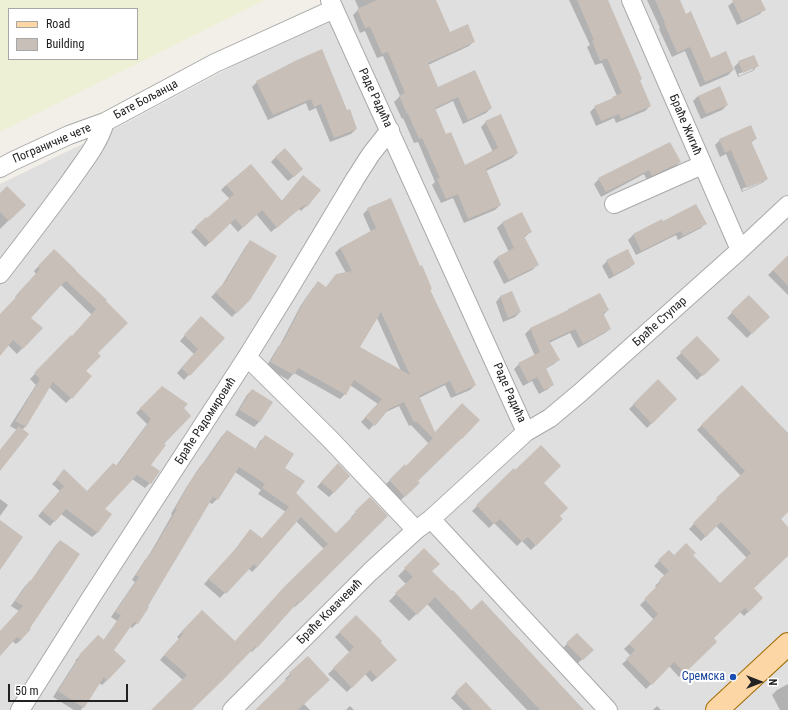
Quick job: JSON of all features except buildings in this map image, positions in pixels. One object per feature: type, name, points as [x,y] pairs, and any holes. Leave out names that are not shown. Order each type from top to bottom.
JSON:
[{"type":"main road","points":[[717,710],[788,644]]},
{"type":"street","name":"Браће Жигић","points":[[631,0],[740,250]]},
{"type":"street","name":"Бате Бољанца","points":[[0,274],[55,202],[95,146],[105,122],[215,63],[332,4]]},
{"type":"street","name":"Раде Радића","points":[[332,4],[526,432],[431,519]]},
{"type":"street","name":"Пограничне чете","points":[[0,168],[12,161],[69,136],[105,122]]},
{"type":"street","name":"Браће Радомировић","points":[[20,710],[247,357],[355,179],[390,130]]},
{"type":"street","points":[[614,204],[702,165]]},
{"type":"street","name":"Браће Ступар","points":[[526,432],[550,418],[582,392],[788,205]]},
{"type":"street","points":[[247,357],[330,439],[416,530]]},
{"type":"street","points":[[431,519],[608,710]]},
{"type":"street","name":"Браће Ковачевић","points":[[232,710],[370,572],[416,530],[431,519]]},
{"type":"shaded area","points":[[336,0],[788,0],[788,710],[0,710],[0,184],[124,124],[339,9]]},
{"type":"green space","points":[[0,0],[265,0],[0,132]]},
{"type":"place","name":"Сремска","points":[[733,677]]}]
